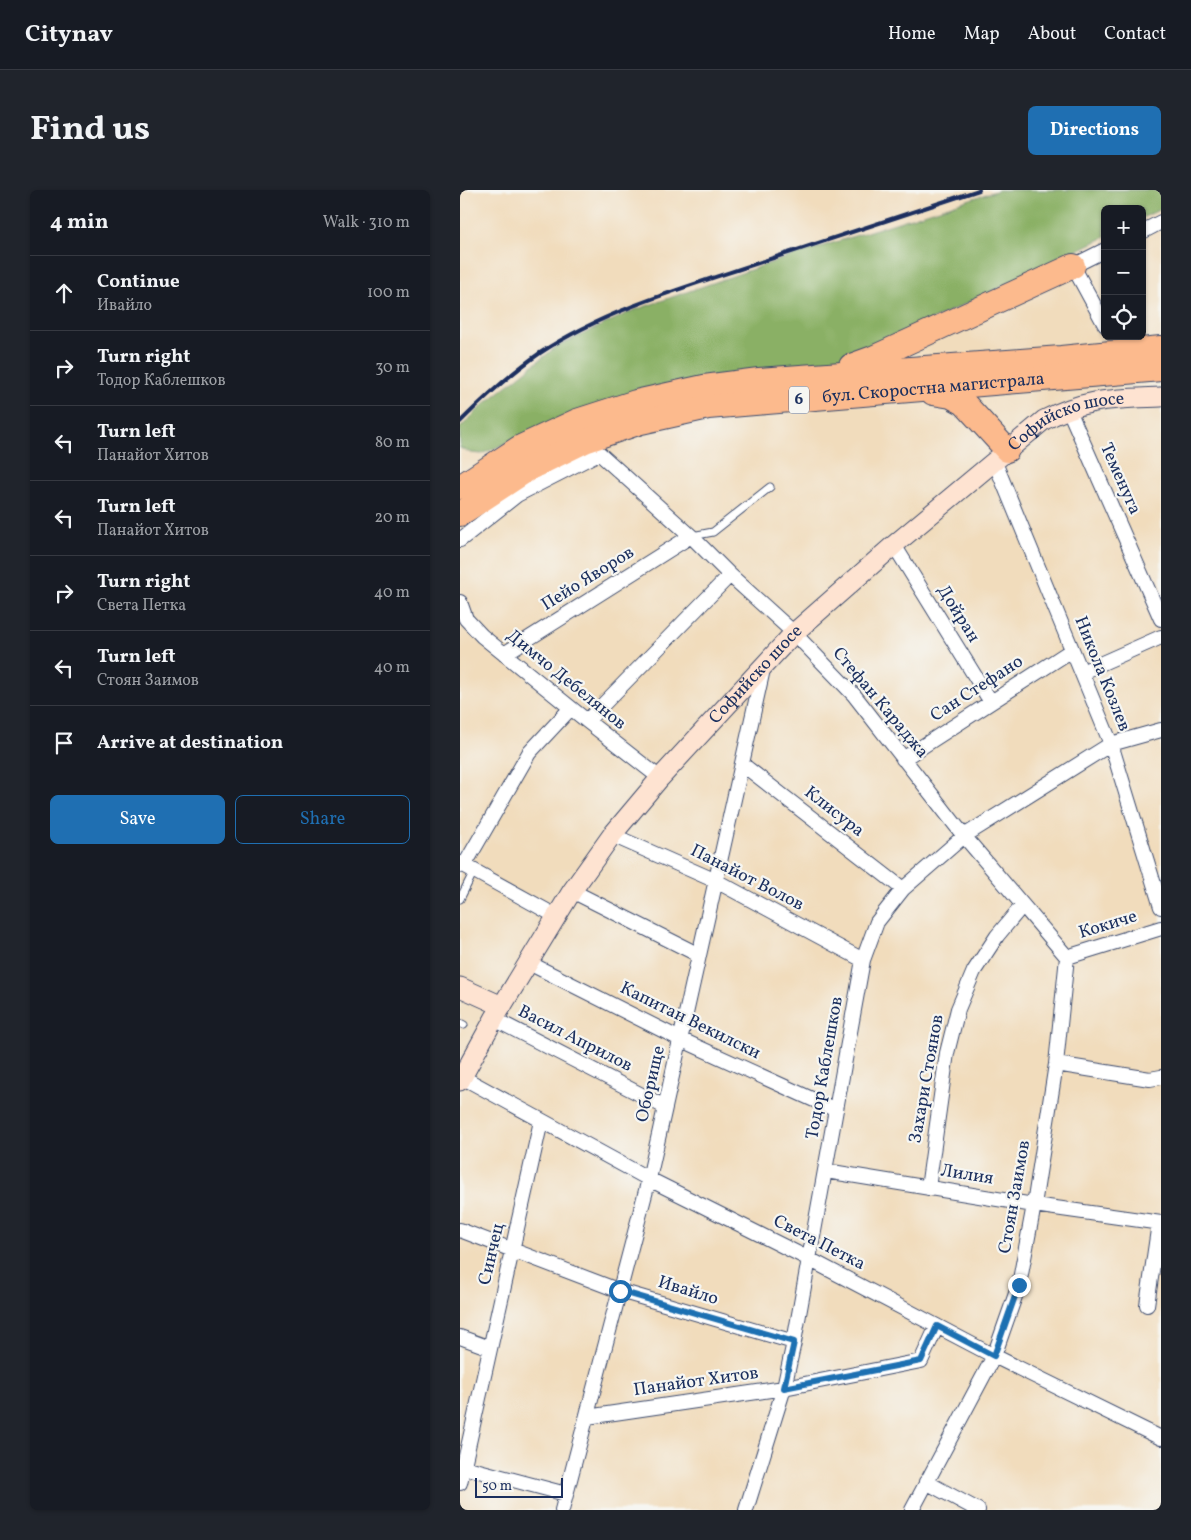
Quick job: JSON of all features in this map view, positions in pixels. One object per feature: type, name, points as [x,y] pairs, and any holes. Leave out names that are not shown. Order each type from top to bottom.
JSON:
[{"type":"highway","points":[[819,376],[873,358],[1072,266]]},
{"type":"highway","points":[[1146,335],[1161,331]]},
{"type":"highway","points":[[1061,358],[1127,340]]},
{"type":"highway","name":"бул. Скоростна магистрала","points":[[460,486],[519,448],[577,421],[636,402],[704,387],[759,380],[1061,358],[1161,348]]},
{"type":"highway","name":"бул. Скоростна магистрала","points":[[460,514],[530,468],[585,441],[640,422],[708,408],[1161,369]]},
{"type":"highway","points":[[891,392],[943,394],[958,399],[971,409],[1000,455]]},
{"type":"main road","name":"Софийско шосе","points":[[461,1079],[556,916],[612,835],[660,778],[794,633],[894,545],[1044,420],[1081,404],[1105,400],[1161,397]]},
{"type":"main road","points":[[460,987],[498,1013]]},
{"type":"street","points":[[1146,230],[1161,222]]},
{"type":"street","points":[[1101,252],[1072,266],[1101,318]]},
{"type":"street","name":"Теменуга","points":[[1068,408],[1161,619]]},
{"type":"street","name":"Стефан Караджа","points":[[460,540],[517,495],[599,453],[794,633],[854,695],[964,836],[1067,957]]},
{"type":"street","name":"Никола Козлев","points":[[1000,455],[1072,650],[1111,744],[1161,907]]},
{"type":"street","name":"Пейо Яворов","points":[[504,654],[691,536]]},
{"type":"street","name":"Дойран","points":[[894,545],[991,702]]},
{"type":"street","points":[[587,721],[730,575]]},
{"type":"street","name":"Димчо Дебелянов","points":[[460,602],[466,619],[482,636],[660,778]]},
{"type":"street","points":[[1082,672],[1161,637]]},
{"type":"street","name":"Сан Стефано","points":[[903,759],[1072,650]]},
{"type":"street","name":"Оборище","points":[[562,1510],[649,1179],[764,664]]},
{"type":"street","points":[[556,916],[466,867],[530,753],[571,708]]},
{"type":"street","name":"Тодор Каблешков","points":[[746,1510],[784,1388],[826,1171],[863,960],[877,922],[903,889],[964,836],[1111,744],[1161,730]]},
{"type":"street","name":"Клисура","points":[[742,764],[903,889]]},
{"type":"street","name":"Панайот Волов","points":[[612,835],[716,881],[863,960]]},
{"type":"street","points":[[572,891],[699,955]]},
{"type":"street","name":"Захари Стоянов","points":[[928,1188],[947,1053],[958,1009],[974,971],[997,936],[1022,906]]},
{"type":"street","name":"Кокиче","points":[[1067,957],[1161,928]]},
{"type":"street","name":"Стоян Заимов","points":[[912,1510],[994,1356],[1019,1285],[1034,1205],[1056,1064],[1067,957]]},
{"type":"street","name":"Капитан Векилски","points":[[529,963],[680,1039],[836,1110]]},
{"type":"street","name":"Васил Априлов","points":[[498,1013],[665,1107]]},
{"type":"street","points":[[1056,1064],[1141,1078],[1161,1077]]},
{"type":"street","name":"Света Петка","points":[[461,1079],[649,1179],[809,1259],[994,1356],[1161,1438]]},
{"type":"street","name":"Синчец","points":[[460,1483],[462,1467],[541,1121]]},
{"type":"street","name":"Лилия","points":[[826,1171],[1034,1205],[1160,1223]]},
{"type":"street","points":[[1147,1305],[1160,1223]]},
{"type":"street","name":"Ивайло","points":[[460,1230],[620,1291],[794,1342]]},
{"type":"street","name":"Панайот Хитов","points":[[587,1417],[784,1388],[921,1361],[937,1326]]},
{"type":"street","points":[[460,1337],[490,1348]]},
{"type":"street","points":[[462,1467],[566,1494]]},
{"type":"street","points":[[926,1482],[978,1510]]},
{"type":"lane","points":[[691,536],[713,532],[770,487]]},
{"type":"lane","points":[[460,899],[466,867]]},
{"type":"green space","points":[[999,190],[1161,190],[1161,209],[1146,216],[1146,205],[1101,205],[1101,239],[850,359],[761,369],[532,431],[482,454],[471,453],[460,448],[460,428],[483,405],[556,347],[632,311],[776,261]]},
{"type":"railway","points":[[460,422],[498,386],[529,361],[566,337],[594,323],[650,299],[979,190]]},
{"type":"route","points":[[620,1291],[794,1342],[784,1388],[921,1361],[937,1326],[994,1356],[1019,1285]]}]
